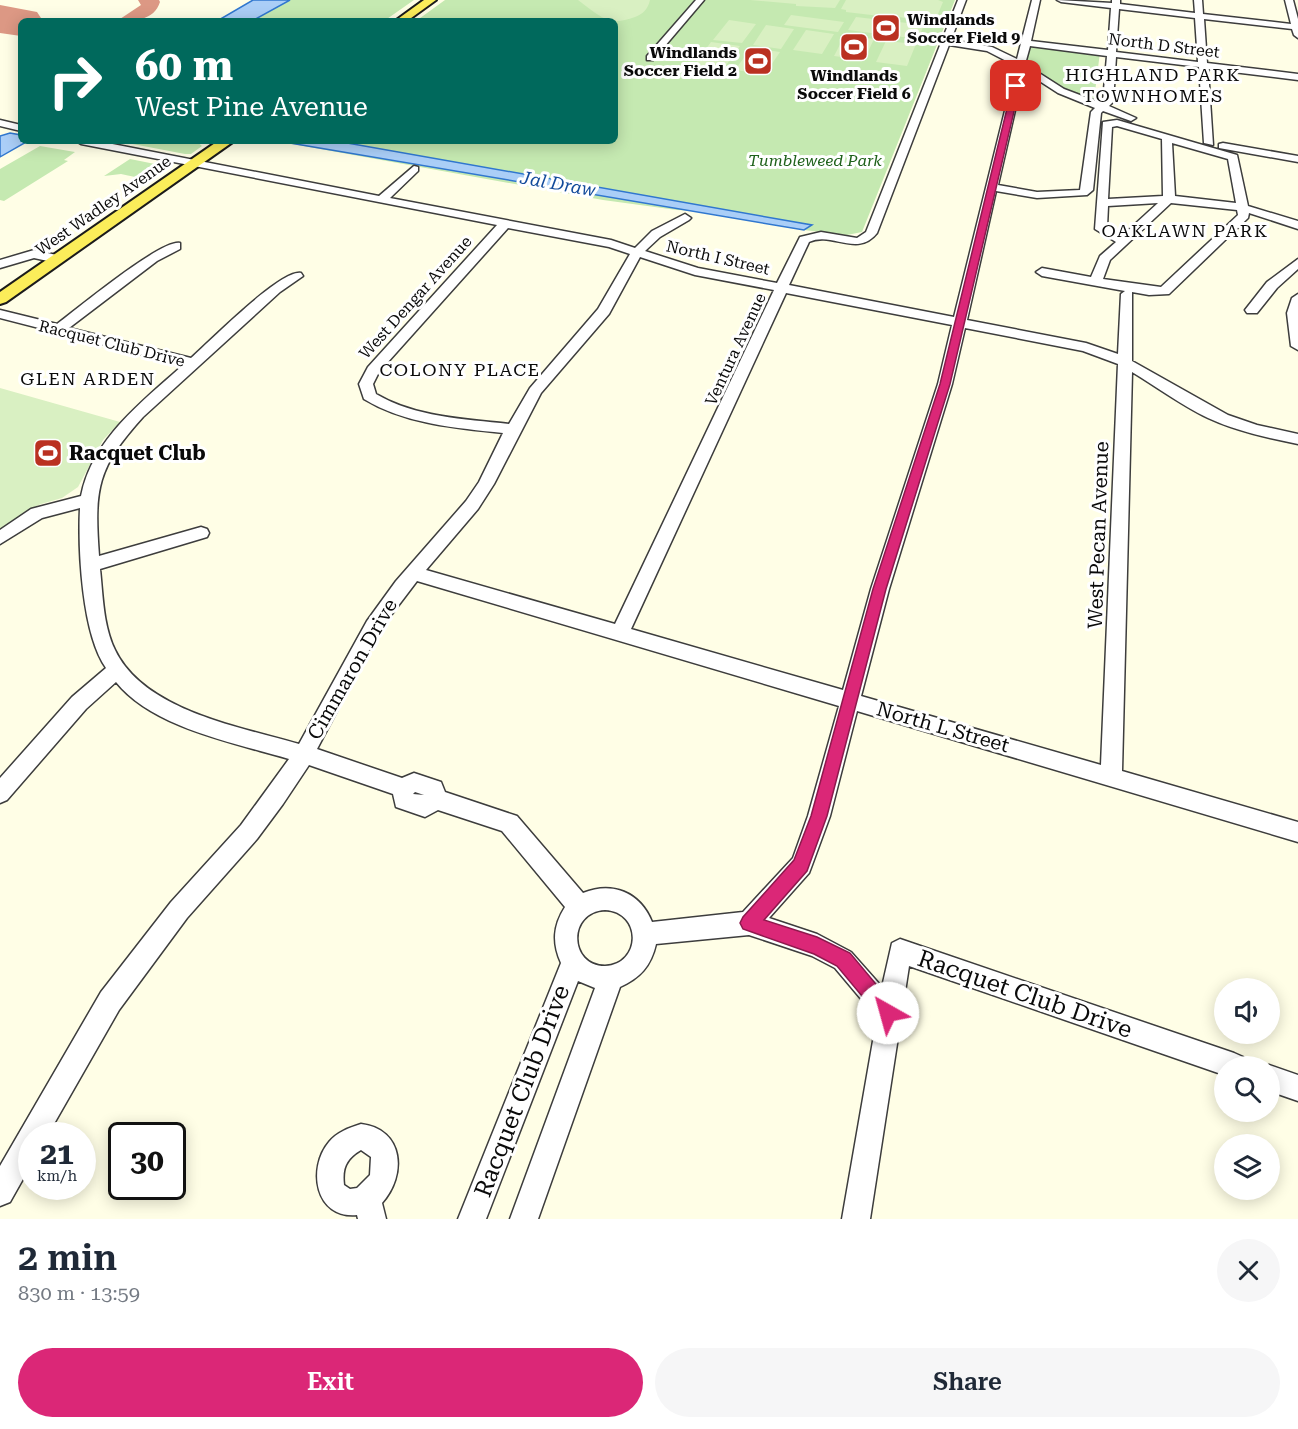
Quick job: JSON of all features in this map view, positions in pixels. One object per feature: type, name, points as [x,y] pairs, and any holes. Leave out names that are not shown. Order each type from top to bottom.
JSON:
[{"type":"main road","points":[[404,18],[431,0]]},
{"type":"main road","name":"West Wadley Avenue","points":[[0,299],[223,144]]},
{"type":"street","points":[[650,58],[700,0]]},
{"type":"street","name":"Ventura Avenue","points":[[620,633],[807,237],[822,235],[857,241],[869,237],[962,0]]},
{"type":"street","points":[[749,923],[795,873],[805,857],[819,816],[880,589],[945,384],[1036,0]]},
{"type":"street","points":[[1061,0],[1116,3],[1297,31],[1289,0]]},
{"type":"street","points":[[1198,0],[1209,143]]},
{"type":"street","points":[[992,187],[1036,195],[1085,192],[1096,112],[1108,102],[1116,3]]},
{"type":"street","points":[[946,42],[989,49],[1008,57],[1061,91],[1171,132],[1209,143],[1298,159]]},
{"type":"street","name":"North D Street","points":[[1026,43],[1298,77]]},
{"type":"street","points":[[0,123],[18,127]]},
{"type":"street","points":[[1042,272],[1149,291],[1164,291],[1244,216],[1233,157],[1167,140],[1117,123],[1107,124],[1101,229],[1124,241]]},
{"type":"street","points":[[1096,281],[1104,259],[1169,199],[1167,140]]},
{"type":"street","name":"North I Street","points":[[97,144],[611,244],[681,268],[1086,347],[1125,361],[1213,414],[1245,427],[1298,439]]},
{"type":"street","points":[[382,199],[414,169]]},
{"type":"street","points":[[1104,203],[1179,198],[1241,209],[1298,225]]},
{"type":"street","name":"Cimmaron Drive","points":[[40,1122],[110,1001],[179,910],[276,798],[304,754],[373,626],[389,602],[472,505],[486,484],[513,429],[540,385],[604,311],[637,252],[657,234],[685,219]]},
{"type":"street","name":"West Dengar Avenue","points":[[506,223],[373,370],[366,384],[369,396],[394,408],[448,422],[513,429]]},
{"type":"street","points":[[59,329],[153,258],[176,246]]},
{"type":"street","points":[[0,264],[34,254],[57,260]]},
{"type":"street","points":[[1252,310],[1272,285],[1298,263]]},
{"type":"street","points":[[193,363],[275,289],[297,276]]},
{"type":"street","name":"West Pecan Avenue","points":[[1111,777],[1126,294]]},
{"type":"street","points":[[1298,298],[1294,313],[1298,346]]},
{"type":"street","name":"Racquet Club Drive","points":[[0,314],[193,363]]},
{"type":"street","name":"Racquet Club Drive","points":[[193,363],[138,414],[107,450],[92,477],[87,500],[91,565],[99,632],[109,658],[117,670],[147,698],[187,718],[404,788],[403,800],[424,807],[435,799],[509,823],[580,907],[572,916],[565,939],[567,952],[581,971],[592,976],[611,977],[524,1219]]},
{"type":"street","points":[[0,538],[37,513],[87,500]]},
{"type":"street","points":[[91,565],[201,533]]},
{"type":"street","name":"North L Street","points":[[414,573],[1298,832]]},
{"type":"street","points":[[0,793],[79,703],[117,670]]},
{"type":"street","points":[[580,907],[602,898],[624,903],[639,916],[644,934],[643,947],[632,966],[611,977]]},
{"type":"street","points":[[644,934],[749,923],[817,946],[843,960],[888,1013],[856,1219]]},
{"type":"street","name":"Racquet Club Drive","points":[[888,1013],[900,951],[1214,1059]]},
{"type":"street","name":"Racquet Club Drive","points":[[472,1219],[573,963]]},
{"type":"street","points":[[1280,1082],[1298,1089]]},
{"type":"street","name":"Cimmaron Drive","points":[[0,1192],[18,1160]]},
{"type":"green space","points":[[290,0],[414,0],[388,18],[257,18]]},
{"type":"green space","name":"Tumbleweed Park","points":[[445,0],[955,0],[862,232],[847,235],[804,230],[699,211],[603,200],[293,144],[618,144],[618,18],[420,18]]},
{"type":"green space","points":[[578,0],[650,0],[646,9],[640,14],[626,20],[604,18]]},
{"type":"green space","points":[[750,0],[840,0],[835,8]]},
{"type":"green space","points":[[846,0],[938,0],[943,2],[935,21],[929,22],[881,14],[880,16],[846,12],[841,9]]},
{"type":"green space","points":[[791,15],[844,22],[838,32],[784,25]]},
{"type":"green space","name":"Windlands Soccer Field 9","points":[[856,17],[924,25],[918,39],[848,30]]},
{"type":"green space","points":[[729,20],[756,24],[742,43],[713,40]]},
{"type":"green space","points":[[766,25],[794,29],[781,49],[753,45]]},
{"type":"green space","points":[[806,30],[834,34],[822,54],[793,50]]},
{"type":"green space","name":"Windlands Soccer Field 6","points":[[845,35],[874,39],[864,60],[834,56]]},
{"type":"green space","points":[[886,41],[916,44],[907,66],[876,62]]},
{"type":"green space","points":[[711,42],[740,46],[724,68],[695,64]]},
{"type":"green space","points":[[1027,43],[1100,52],[1094,100],[1073,96],[1021,66]]},
{"type":"green space","name":"Windlands Soccer Field 2","points":[[751,48],[780,52],[765,74],[735,70]]},
{"type":"green space","points":[[133,144],[200,144],[202,146],[191,154]]},
{"type":"green space","points":[[40,146],[75,152],[64,160],[68,161],[4,201],[0,200],[0,169]]},
{"type":"green space","points":[[130,159],[155,164],[135,177],[121,174],[104,176]]},
{"type":"green space","name":"Racquet Club","points":[[0,388],[120,422],[103,440],[78,487],[62,498],[26,511],[0,530]]},
{"type":"water","points":[[253,0],[290,0],[257,18],[222,18]]},
{"type":"water","points":[[10,133],[18,134],[18,144],[23,144],[0,157],[0,136]]},
{"type":"water","name":"Jal Draw","points":[[296,144],[353,144],[812,225],[804,230]]},
{"type":"taxiway","points":[[131,18],[149,8],[151,2],[147,0]]},
{"type":"runway","points":[[0,19],[18,22]]},
{"type":"place","name":"Windlands Soccer Field 9","points":[[886,28]]},
{"type":"place","name":"Windlands Soccer Field 6","points":[[854,47]]},
{"type":"place","name":"Windlands Soccer Field 2","points":[[758,61]]},
{"type":"place","name":"Racquet Club","points":[[48,453]]},
{"type":"district","name":"HIGHLAND PARK TOWNHOMES","points":[[1153,85]]},
{"type":"district","name":"OAKLAWN PARK","points":[[1185,231]]},
{"type":"district","name":"COLONY PLACE","points":[[460,370]]},
{"type":"district","name":"GLEN ARDEN","points":[[88,379]]},
{"type":"route","points":[[888,1013],[853,969],[831,952],[749,923],[801,866],[819,816],[880,589],[945,384],[1016,86]]}]
